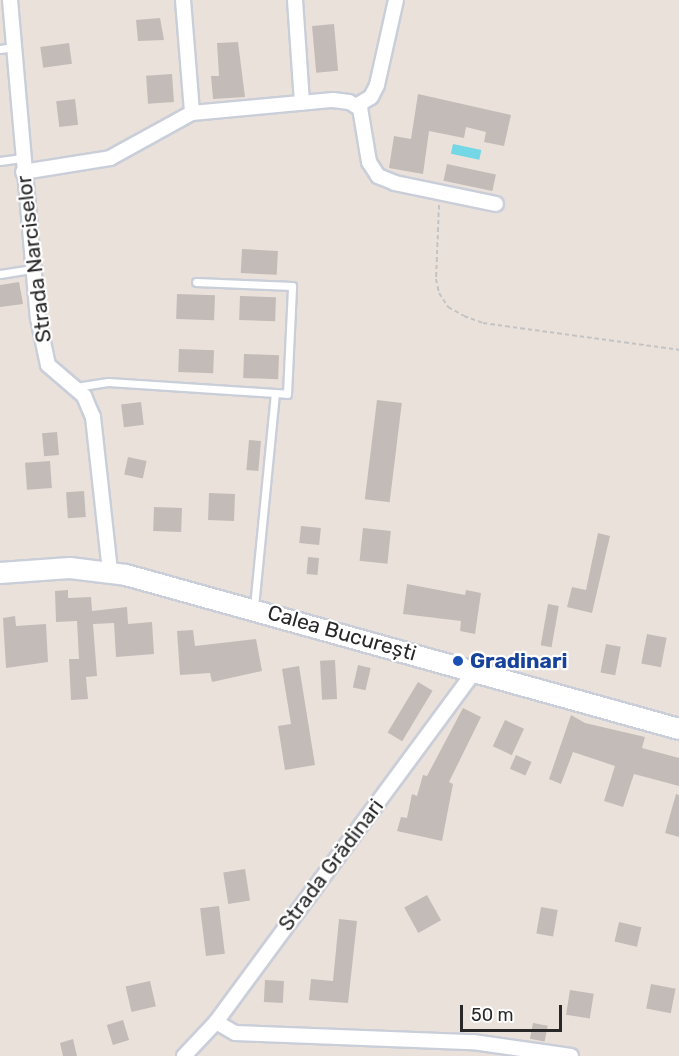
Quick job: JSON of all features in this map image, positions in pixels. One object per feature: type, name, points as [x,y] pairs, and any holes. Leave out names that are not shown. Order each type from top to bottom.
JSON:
[{"type":"main road","name":"Calea București","points":[[0,573],[70,568],[110,571],[254,607],[679,729]]},
{"type":"street","name":"Strada Narciselor","points":[[10,0],[7,48],[22,158],[38,318],[48,364],[76,387],[93,417],[110,571]]},
{"type":"street","points":[[183,0],[192,113]]},
{"type":"street","points":[[295,0],[303,103]]},
{"type":"street","points":[[23,172],[110,158],[192,113],[333,100],[356,106],[371,97],[377,85],[396,0]]},
{"type":"street","points":[[356,106],[364,122],[369,162],[378,176],[439,193],[496,204]]},
{"type":"street","name":"Strada Grădinari","points":[[184,1056],[216,1022],[475,671]]},
{"type":"street","points":[[216,1022],[235,1033],[473,1042],[571,1056]]},
{"type":"lane","points":[[0,161],[22,158]]},
{"type":"lane","points":[[0,274],[33,269]]},
{"type":"lane","points":[[76,387],[108,382],[287,394],[292,286],[196,282]]},
{"type":"lane","points":[[254,607],[274,394]]},
{"type":"path","points":[[439,193],[436,279],[448,307],[483,323],[679,350]]},
{"type":"water","points":[[453,144],[481,150],[479,160],[451,154]]},
{"type":"building","points":[[160,18],[164,40],[138,41],[136,20]]},
{"type":"building","points":[[334,24],[338,71],[316,73],[312,26]]},
{"type":"building","points":[[238,42],[245,97],[213,99],[211,76],[219,76],[217,43]]},
{"type":"building","points":[[69,43],[72,64],[43,68],[40,47]]},
{"type":"building","points":[[172,74],[174,102],[148,104],[146,76]]},
{"type":"building","points":[[418,94],[511,115],[504,146],[484,142],[486,132],[466,127],[464,138],[429,131],[423,174],[389,168],[394,136],[411,139]]},
{"type":"building","points":[[75,99],[78,125],[59,127],[56,101]]},
{"type":"building","points":[[447,164],[496,174],[492,191],[443,181]]},
{"type":"building","points":[[242,249],[278,251],[277,275],[241,273]]},
{"type":"building","points":[[19,282],[23,304],[0,307],[0,285]]},
{"type":"building","points":[[177,294],[215,295],[214,320],[176,319]]},
{"type":"building","points":[[240,296],[276,297],[275,321],[239,320]]},
{"type":"building","points":[[179,349],[214,350],[213,373],[178,372]]},
{"type":"building","points":[[244,354],[279,355],[278,379],[243,378]]},
{"type":"building","points":[[377,400],[402,403],[390,502],[365,499]]},
{"type":"building","points":[[141,402],[144,425],[124,427],[121,404]]},
{"type":"building","points":[[57,432],[59,455],[44,456],[42,433]]},
{"type":"building","points":[[249,440],[261,441],[258,471],[246,470]]},
{"type":"building","points":[[128,457],[147,461],[143,479],[124,475]]},
{"type":"building","points":[[50,461],[52,488],[27,490],[25,463]]},
{"type":"building","points":[[84,491],[86,517],[68,518],[66,492]]},
{"type":"building","points":[[209,493],[235,494],[234,521],[208,520]]},
{"type":"building","points":[[154,507],[182,508],[181,532],[153,531]]},
{"type":"building","points":[[301,526],[321,528],[319,545],[299,543]]},
{"type":"building","points":[[363,528],[391,531],[387,564],[360,561]]},
{"type":"building","points":[[598,533],[610,536],[592,613],[567,607],[572,587],[586,590]]},
{"type":"building","points":[[308,557],[319,558],[317,575],[307,574]]},
{"type":"building","points":[[407,584],[465,595],[466,590],[481,593],[475,634],[460,631],[461,621],[403,614]]},
{"type":"building","points":[[68,590],[68,598],[91,597],[92,611],[127,607],[128,624],[152,622],[154,654],[116,657],[114,623],[93,624],[97,676],[86,677],[88,699],[71,700],[69,659],[79,659],[77,621],[56,622],[55,591]]},
{"type":"building","points":[[548,604],[559,606],[552,647],[541,645]]},
{"type":"building","points":[[15,616],[16,626],[46,624],[48,662],[6,668],[3,618]]},
{"type":"building","points":[[193,630],[195,646],[256,639],[262,671],[212,682],[210,673],[180,675],[177,631]]},
{"type":"building","points":[[647,634],[667,638],[661,667],[641,663]]},
{"type":"building","points":[[606,644],[621,647],[615,675],[600,672]]},
{"type":"building","points":[[335,660],[337,699],[322,700],[320,661]]},
{"type":"building","points":[[358,665],[371,668],[365,690],[353,687]]},
{"type":"building","points":[[299,666],[315,765],[285,770],[278,726],[291,724],[282,669]]},
{"type":"building","points":[[418,682],[433,691],[402,741],[388,733]]},
{"type":"building","points":[[463,708],[481,717],[449,782],[453,784],[442,841],[397,831],[401,817],[407,818],[412,794],[417,796],[423,775],[427,776]]},
{"type":"building","points":[[571,715],[585,723],[645,737],[642,748],[679,758],[679,786],[634,774],[623,807],[604,801],[615,766],[573,752],[561,784],[549,779]]},
{"type":"building","points":[[505,720],[524,729],[512,755],[493,746]]},
{"type":"building","points":[[516,755],[532,762],[525,776],[510,769]]},
{"type":"building","points":[[676,794],[679,795],[679,837],[665,833]]},
{"type":"building","points":[[245,869],[250,901],[228,904],[223,872]]},
{"type":"building","points":[[427,895],[441,920],[418,933],[404,908]]},
{"type":"building","points":[[219,906],[225,954],[206,956],[200,908]]},
{"type":"building","points":[[541,907],[558,910],[553,937],[536,934]]},
{"type":"building","points":[[339,919],[357,921],[348,1003],[309,1000],[311,979],[333,981]]},
{"type":"building","points":[[619,922],[641,927],[637,947],[615,941]]},
{"type":"building","points":[[265,980],[284,981],[283,1003],[264,1002]]},
{"type":"building","points":[[150,981],[156,1006],[131,1012],[126,987]]},
{"type":"building","points":[[651,984],[676,989],[671,1013],[646,1009]]},
{"type":"building","points":[[570,990],[594,994],[590,1018],[566,1015]]},
{"type":"building","points":[[123,1020],[129,1040],[113,1045],[107,1025]]},
{"type":"building","points":[[533,1023],[548,1026],[545,1042],[530,1039]]},
{"type":"building","points":[[73,1039],[77,1056],[63,1056],[60,1043]]},
{"type":"place","name":"Gradinari","points":[[458,661]]}]
